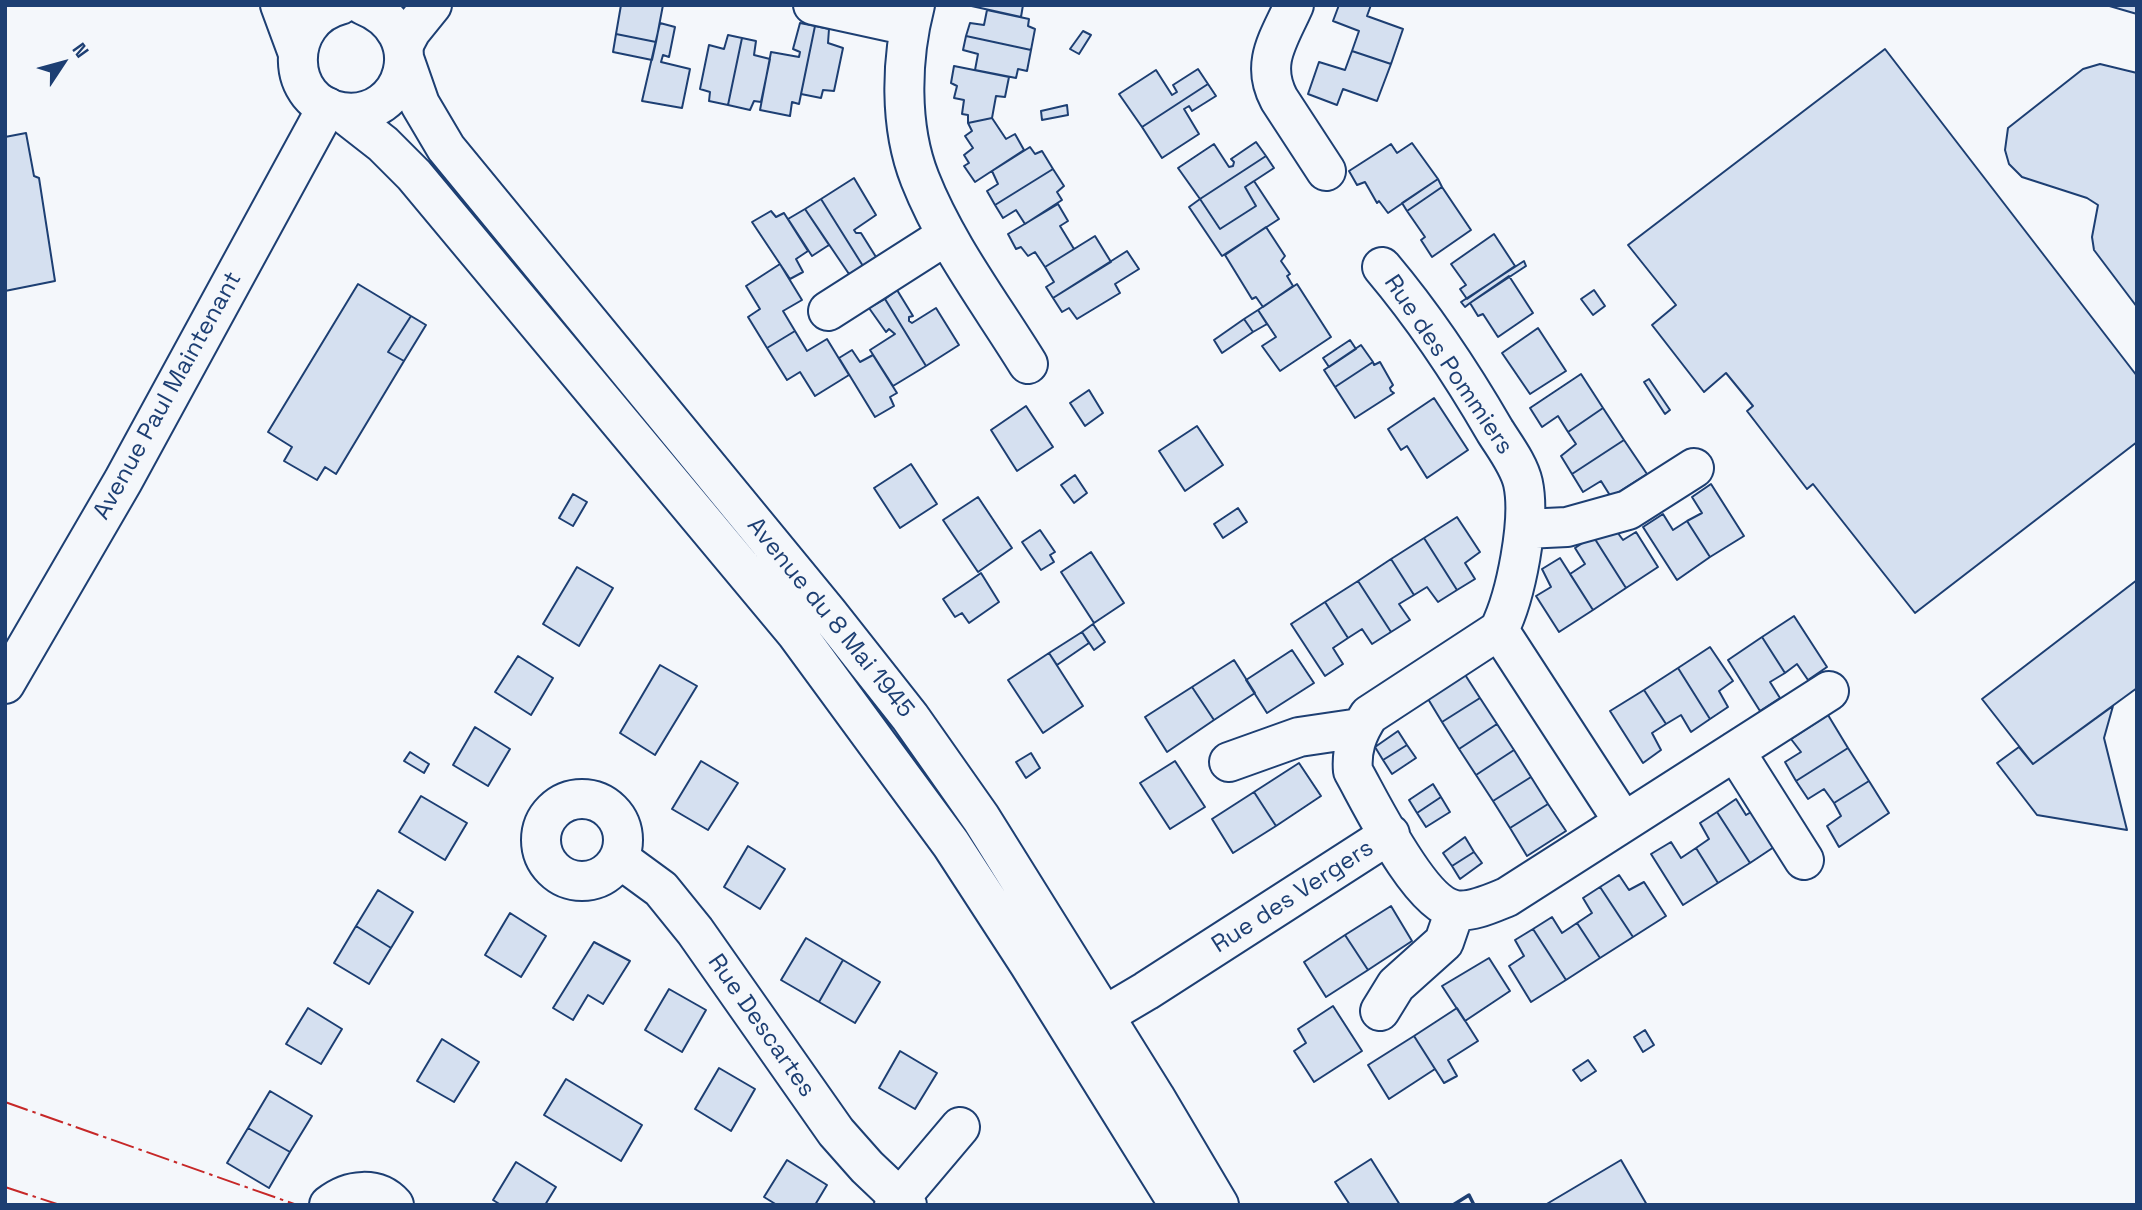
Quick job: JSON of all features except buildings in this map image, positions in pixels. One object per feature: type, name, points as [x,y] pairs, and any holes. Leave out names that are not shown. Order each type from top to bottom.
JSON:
[{"type":"street","name":"Avenue du 8 Mai 1945","points":[[280,5],[297,51],[303,84],[313,98],[335,109],[383,144],[414,175],[796,633],[951,844],[1089,1025],[1219,1205]]},
{"type":"street","points":[[297,51],[301,36],[310,23],[322,12],[340,5]]},
{"type":"street","name":"Avenue du 8 Mai 1945","points":[[363,5],[389,20],[398,32],[420,104],[446,148],[828,613],[910,717],[981,818],[1179,1205]]},
{"type":"street","points":[[335,109],[357,112],[372,108],[395,89],[402,76],[404,54],[411,31],[432,5]]},
{"type":"street","points":[[813,5],[912,16],[904,88],[909,134],[919,178],[947,235],[1028,364]]},
{"type":"street","points":[[1294,5],[1271,59],[1270,73],[1279,99],[1326,171]]},
{"type":"street","name":"Avenue Paul Maintenant","points":[[5,684],[335,109]]},
{"type":"street","points":[[828,311],[947,235]]},
{"type":"street","name":"Rue des Pommiers","points":[[1382,267],[1410,300],[1479,404],[1522,479],[1526,497],[1525,529],[1509,609],[1499,630]]},
{"type":"street","points":[[1525,529],[1567,527],[1628,510],[1694,468]]},
{"type":"street","points":[[1390,835],[1353,771],[1352,757],[1360,728],[1369,715],[1381,705],[1486,641],[1499,630],[1623,821]]},
{"type":"street","points":[[1380,1011],[1396,985],[1444,942],[1455,910],[1481,907],[1507,897],[1829,691]]},
{"type":"street","points":[[1229,762],[1300,737],[1360,728]]},
{"type":"street","points":[[1735,751],[1804,860]]},
{"type":"street","name":"Rue des Vergers","points":[[1089,1025],[1390,835],[1412,874],[1435,899],[1455,910]]},
{"type":"street","name":"Rue Descartes","points":[[620,859],[661,890],[687,920],[836,1132],[900,1203]]},
{"type":"street","points":[[900,1203],[960,1127]]},
{"type":"street","points":[[329,1205],[359,1191],[386,1195],[394,1205]]},
{"type":"wall","points":[[1453,1205],[1469,1195],[1474,1205]]},
{"type":"power","points":[[5,1102],[297,1205]]},
{"type":"power","points":[[5,1187],[60,1205]]}]
